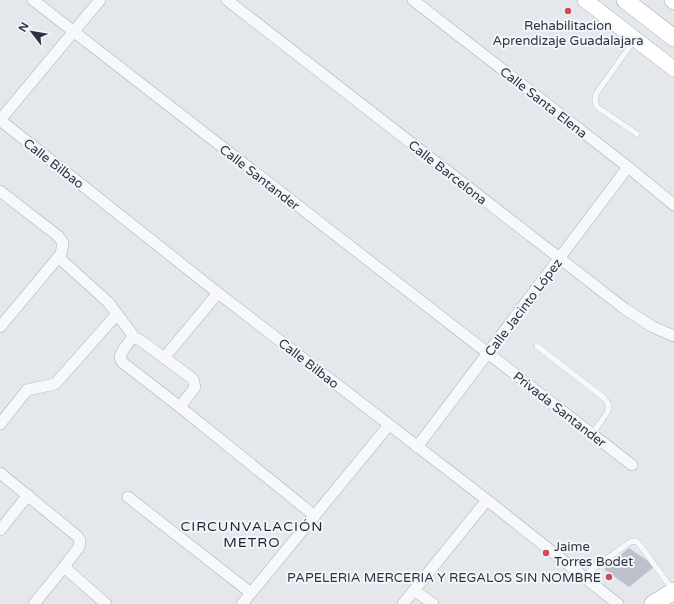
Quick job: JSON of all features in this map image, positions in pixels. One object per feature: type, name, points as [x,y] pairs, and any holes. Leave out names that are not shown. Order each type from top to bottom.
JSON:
[{"type":"main road","points":[[625,0],[674,38]]},
{"type":"main road","points":[[653,604],[674,591]]},
{"type":"street","name":"Calle Santander","points":[[33,0],[488,353]]},
{"type":"street","points":[[0,120],[100,0]]},
{"type":"street","name":"Calle Barcelona","points":[[227,0],[625,309],[653,327],[674,336]]},
{"type":"street","name":"Calle Santa Elena","points":[[413,0],[628,167],[674,205]]},
{"type":"street","points":[[585,0],[674,69]]},
{"type":"street","name":"Calle Bilbao","points":[[0,120],[218,293],[487,500],[618,604]]},
{"type":"street","name":"Calle Jacinto López","points":[[418,447],[628,167]]},
{"type":"street","points":[[0,191],[58,236],[63,243],[61,254],[0,327]]},
{"type":"street","points":[[58,257],[108,302],[135,338],[140,340],[193,379],[195,382],[195,387],[180,407]]},
{"type":"street","points":[[164,358],[218,293]]},
{"type":"street","points":[[0,424],[27,390],[55,384],[117,314]]},
{"type":"street","points":[[135,338],[132,339],[121,353],[120,357],[122,362],[315,516]]},
{"type":"street","name":"Privada Santander","points":[[488,353],[632,465]]},
{"type":"street","points":[[242,604],[389,425]]},
{"type":"street","points":[[0,474],[28,495],[80,540],[79,547],[34,604]]},
{"type":"street","points":[[0,530],[28,495]]},
{"type":"street","points":[[128,497],[251,593]]},
{"type":"street","points":[[403,604],[487,500]]},
{"type":"street","points":[[64,567],[106,604]]},
{"type":"street","points":[[414,590],[434,604]]},
{"type":"lane","points":[[635,39],[596,94],[595,100],[597,107],[637,134]]},
{"type":"lane","points":[[538,346],[604,398],[608,404],[607,413],[592,434]]},
{"type":"lane","points":[[583,576],[630,542],[636,541],[674,591]]},
{"type":"building","points":[[629,548],[655,566],[629,587],[604,569]]},
{"type":"place","name":"Rehabilitacion Aprendizaje Guadalajara","points":[[568,11]]},
{"type":"place","name":"Jaime Torres Bodet","points":[[546,553]]},
{"type":"place","name":"PAPELERIA MERCERIA Y REGALOS SIN NOMBRE","points":[[609,577]]},
{"type":"district","name":"CIRCUNVALACIÓN METRO","points":[[252,534]]}]
